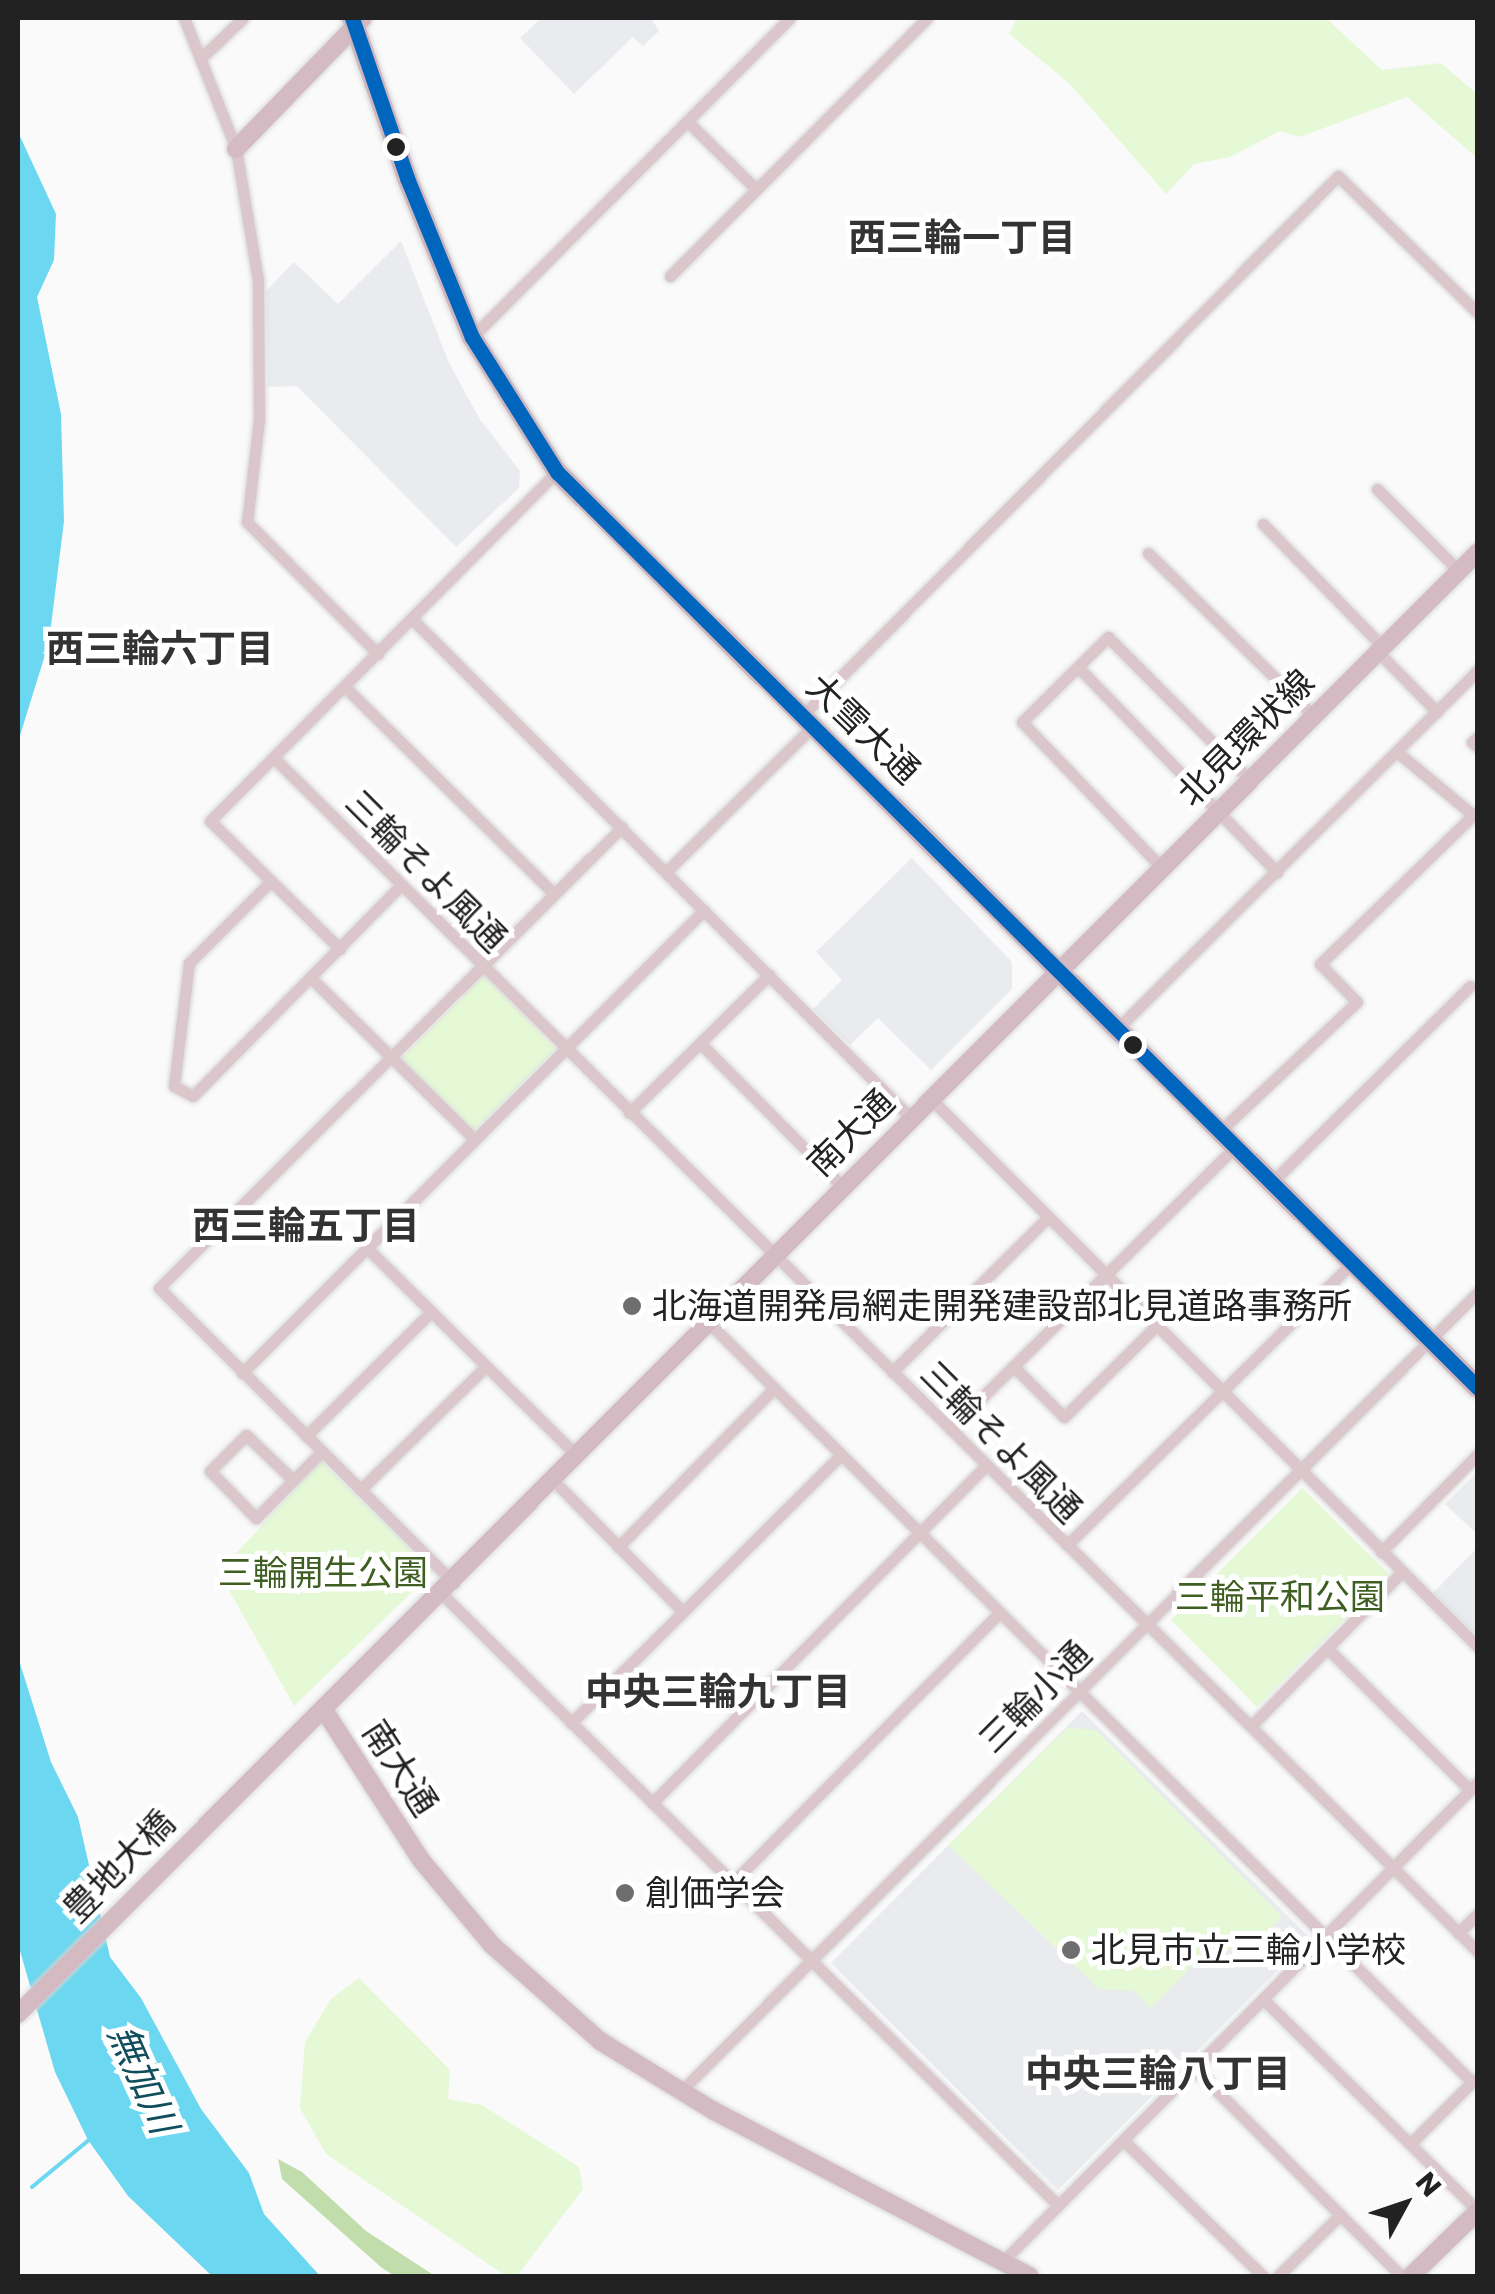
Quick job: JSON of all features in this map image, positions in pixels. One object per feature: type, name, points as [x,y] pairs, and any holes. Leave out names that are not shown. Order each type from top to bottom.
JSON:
[{"type":"highway","name":"大雪大通","points":[[357,20],[406,178],[472,337],[557,472],[644,566],[808,721],[1478,1388]]},
{"type":"main road","points":[[236,148],[357,20]]},
{"type":"main road","name":"北見環状線","points":[[1059,969],[1478,552]]},
{"type":"main road","name":"南大通","points":[[1029,2276],[680,2092],[600,2040],[492,1945],[420,1860],[324,1710],[1059,969]]},
{"type":"main road","name":"豊地大橋","points":[[18,2014],[324,1710]]},
{"type":"main road","points":[[1412,2276],[1478,2211]]},
{"type":"street","points":[[184,18],[236,148],[258,282],[259,420],[247,522],[378,654]]},
{"type":"street","points":[[200,59],[243,18]]},
{"type":"street","points":[[472,337],[790,18]]},
{"type":"street","points":[[670,276],[927,18]]},
{"type":"street","points":[[686,122],[756,189]]},
{"type":"street","points":[[666,872],[1338,176],[1478,314]]},
{"type":"street","points":[[340,949],[210,820],[557,472]]},
{"type":"street","points":[[1376,489],[1459,571]]},
{"type":"street","points":[[1263,524],[1436,712]]},
{"type":"street","points":[[1148,554],[1314,716]]},
{"type":"street","points":[[412,619],[911,1118]]},
{"type":"street","points":[[1162,868],[1022,722],[1108,638],[1250,780]]},
{"type":"street","points":[[1078,667],[1277,872]]},
{"type":"street","points":[[1118,1028],[1478,670]]},
{"type":"street","points":[[345,687],[554,894]]},
{"type":"street","points":[[1478,737],[1478,747]]},
{"type":"street","points":[[1220,1131],[1357,1002],[1320,964],[1473,815],[1398,752]]},
{"type":"street","name":"三輪そよ風通","points":[[274,758],[1478,1952]]},
{"type":"street","points":[[622,827],[159,1288],[360,1490],[571,1723],[1058,2205]]},
{"type":"street","points":[[270,882],[189,962],[174,1086],[193,1096],[401,885]]},
{"type":"street","points":[[242,1373],[704,910]]},
{"type":"street","points":[[629,1112],[769,975]]},
{"type":"street","points":[[311,978],[474,1138]]},
{"type":"street","points":[[1271,1183],[1470,986]]},
{"type":"street","points":[[700,1044],[843,1187]]},
{"type":"street","points":[[930,1100],[1478,1647]]},
{"type":"street","points":[[950,1429],[1236,1147]]},
{"type":"street","points":[[892,1372],[1047,1218]]},
{"type":"street","points":[[367,1248],[578,1457]]},
{"type":"street","points":[[1066,1545],[1351,1264]]},
{"type":"street","name":"三輪小通","points":[[680,2092],[1478,1292]]},
{"type":"street","points":[[306,1436],[431,1312]]},
{"type":"street","points":[[709,1324],[1324,1937],[1475,2080],[1411,2144]]},
{"type":"street","points":[[1013,1366],[1064,1417],[1155,1327]]},
{"type":"street","points":[[360,1490],[485,1367]]},
{"type":"street","points":[[618,1546],[774,1388]]},
{"type":"street","points":[[292,1480],[246,1435],[210,1471],[256,1518],[321,1452]]},
{"type":"street","points":[[1381,1552],[1478,1454]]},
{"type":"street","points":[[571,1723],[840,1456]]},
{"type":"street","points":[[652,1803],[986,1466]]},
{"type":"street","points":[[554,1481],[683,1612]]},
{"type":"street","points":[[1251,1726],[1402,1572]]},
{"type":"street","points":[[732,1882],[1000,1613]]},
{"type":"street","points":[[1002,2262],[1474,1786],[1328,1649]]},
{"type":"street","points":[[1458,1933],[1478,1914]]},
{"type":"street","points":[[1264,2000],[1478,2211]]},
{"type":"street","points":[[1195,2069],[1402,2276]]},
{"type":"street","points":[[1123,2140],[1263,2276]]},
{"type":"street","points":[[1278,2276],[1340,2215]]},
{"type":"shaded area","points":[[541,18],[651,18],[659,31],[643,46],[633,37],[574,94],[520,38]]},
{"type":"shaded area","points":[[401,241],[449,363],[479,418],[520,471],[519,488],[456,547],[297,386],[268,387],[266,291],[294,262],[338,304]]},
{"type":"shaded area","points":[[912,858],[1012,962],[1012,989],[931,1070],[878,1018],[850,1045],[813,1009],[842,980],[816,952]]},
{"type":"shaded area","points":[[1477,1472],[1477,1534],[1445,1504]]},
{"type":"shaded area","points":[[1477,1548],[1477,1636],[1433,1593]]},
{"type":"shaded area","name":"北見市立三輪小学校","points":[[1082,1711],[1310,1938],[1058,2190],[831,1963]]},
{"type":"green space","points":[[1017,18],[1326,18],[1382,70],[1441,63],[1477,94],[1477,158],[1407,97],[1300,137],[1280,131],[1230,157],[1194,164],[1166,194],[1069,83],[1009,34]]},
{"type":"green space","points":[[484,975],[556,1049],[474,1130],[401,1059]]},
{"type":"green space","name":"三輪開生公園","points":[[321,1461],[433,1572],[294,1706],[219,1572]]},
{"type":"green space","name":"三輪平和公園","points":[[1302,1488],[1389,1574],[1257,1707],[1171,1620]]},
{"type":"green space","points":[[1067,1728],[1096,1730],[1282,1917],[1241,1961],[1219,1939],[1151,2008],[1134,1991],[1099,1989],[948,1845]]},
{"type":"green space","points":[[359,1978],[450,2070],[448,2099],[482,2105],[579,2167],[583,2189],[517,2276],[506,2276],[326,2154],[300,2108],[305,2042],[331,1999]]},
{"type":"green space","points":[[278,2159],[302,2172],[366,2231],[435,2276],[395,2276],[382,2268],[282,2179]]},
{"type":"water","points":[[18,132],[56,214],[54,260],[37,297],[61,414],[64,521],[49,642],[18,742]]},
{"type":"water","name":"無加川","points":[[18,1657],[51,1762],[78,1817],[110,1957],[141,1998],[201,2109],[249,2173],[264,2214],[320,2276],[212,2276],[128,2196],[88,2140],[55,2072],[18,1944]]},
{"type":"waterway","points":[[32,2187],[90,2139]]},
{"type":"transit line","points":[[352,18],[407,178],[472,337],[557,472],[1478,1388]]},
{"type":"place","name":"北海道開発局網走開発建設部北見道路事務所","points":[[632,1306]]},
{"type":"place","name":"創価学会","points":[[625,1893]]},
{"type":"place","name":"北見市立三輪小学校","points":[[1071,1950]]},
{"type":"district","name":"西三輪一丁目","points":[[962,238]]},
{"type":"district","name":"西三輪六丁目","points":[[160,649]]},
{"type":"district","name":"西三輪五丁目","points":[[306,1226]]},
{"type":"district","name":"中央三輪九丁目","points":[[718,1692]]},
{"type":"district","name":"中央三輪八丁目","points":[[1158,2074]]}]
